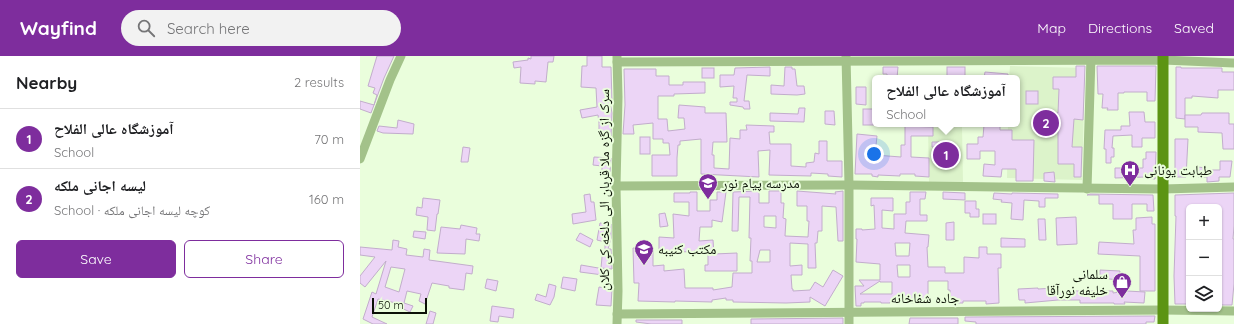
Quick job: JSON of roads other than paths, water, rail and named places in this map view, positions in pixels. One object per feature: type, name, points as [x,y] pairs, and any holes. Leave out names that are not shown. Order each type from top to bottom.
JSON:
[{"type":"main road","points":[[1163,58],[1163,324]]},
{"type":"street","points":[[360,160],[387,87],[401,56]]},
{"type":"street","points":[[846,58],[849,185],[849,324]]},
{"type":"street","points":[[1086,189],[1091,58]]},
{"type":"street","points":[[617,59],[1163,58],[1234,63]]},
{"type":"street","name":"سرک از گزه ملا قربان الی دلخه کی کلان","points":[[617,59],[617,324]]},
{"type":"street","points":[[616,186],[849,185],[1086,189],[1234,187]]},
{"type":"street","name":"جاده شفاخانه","points":[[617,314],[1163,310],[1234,311]]},
{"type":"place","name":"لیسه اجانی ملکه","points":[[1046,123]]},
{"type":"place","name":"آموزشگاه عالی الفلاح","points":[[946,155]]},
{"type":"place","name":"طبابت یونانی","points":[[1130,187]]},
{"type":"place","name":"مدرسه پیام نور","points":[[708,200]]},
{"type":"place","name":"مکتب کنیبه","points":[[644,266]]},
{"type":"place","name":"سلمانی خلیفه نورآقا","points":[[1122,299]]}]
